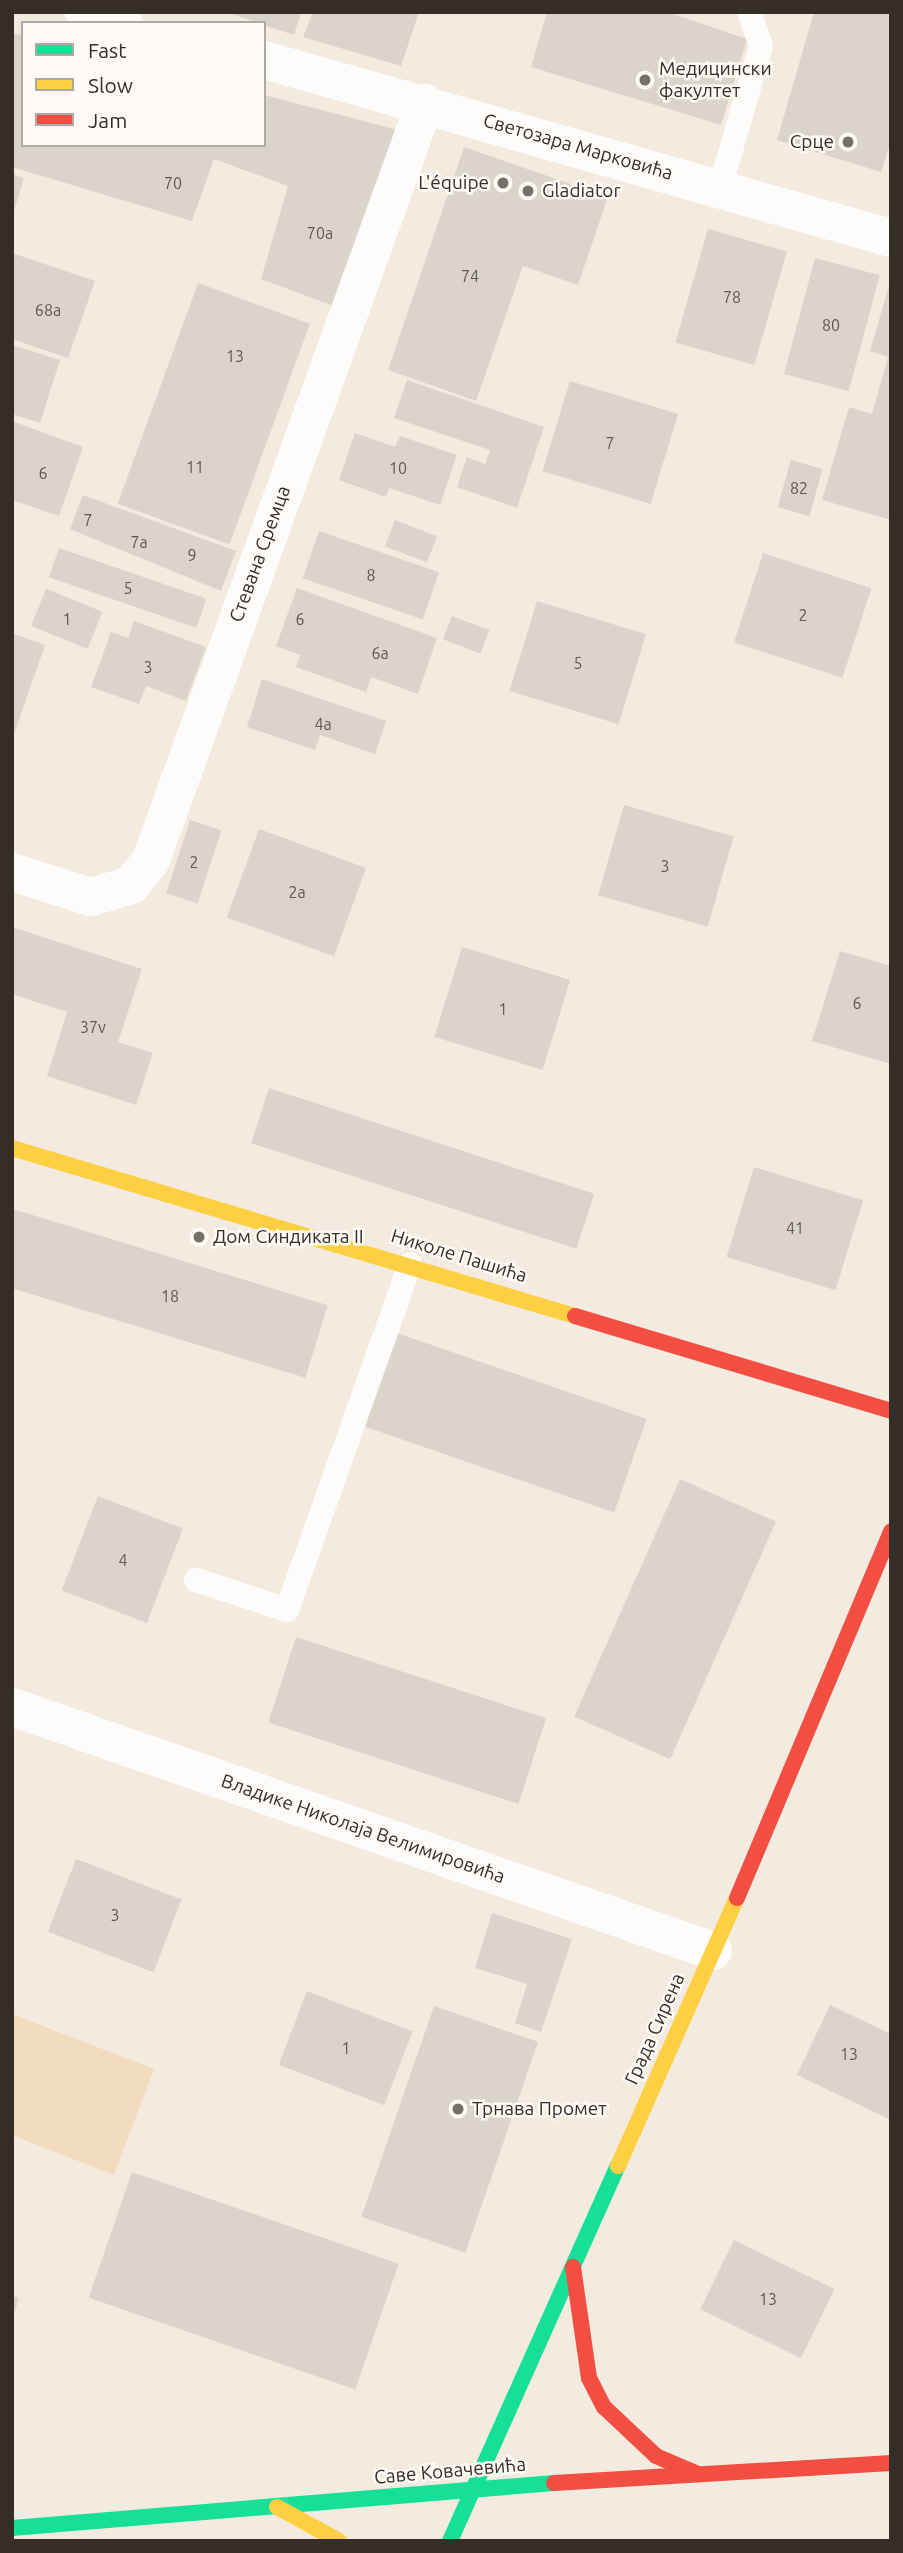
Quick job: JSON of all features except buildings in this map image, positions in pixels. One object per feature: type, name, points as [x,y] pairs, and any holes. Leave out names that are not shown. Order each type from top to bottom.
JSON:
[{"type":"street","points":[[84,12],[117,21]]},
{"type":"street","name":"Светозара Марковића","points":[[266,61],[425,103],[891,238]]},
{"type":"street","name":"Стевана Сремца","points":[[12,872],[91,897],[131,885],[151,860],[425,103]]},
{"type":"street","name":"Николе Пашића","points":[[14,1154],[410,1264],[891,1411]]},
{"type":"street","name":"Града Сирена","points":[[450,2541],[713,1951],[891,1531]]},
{"type":"street","name":"Владике Николаја Велимировића","points":[[12,1707],[713,1951]]},
{"type":"street","points":[[573,2265],[589,2378],[604,2407],[656,2456],[704,2476]]},
{"type":"street","name":"Саве Ковачевића","points":[[12,2528],[474,2488],[891,2463]]},
{"type":"street","points":[[275,2506],[339,2541]]},
{"type":"lane","points":[[720,188],[761,46],[749,12]]},
{"type":"lane","points":[[196,1580],[288,1610],[410,1264]]},
{"type":"shaded area","points":[[12,2014],[154,2069],[114,2175],[12,2135]]},
{"type":"traffic: fast","points":[[450,2541],[618,2166]]},
{"type":"traffic: fast","points":[[12,2528],[554,2483]]},
{"type":"traffic: slow","points":[[12,1148],[575,1316]]},
{"type":"traffic: slow","points":[[618,2166],[737,1898]]},
{"type":"traffic: slow","points":[[277,2507],[339,2541]]},
{"type":"traffic: jam","points":[[575,1316],[891,1411]]},
{"type":"traffic: jam","points":[[737,1898],[891,1531]]},
{"type":"traffic: jam","points":[[573,2267],[589,2378],[604,2407],[656,2456],[698,2474]]},
{"type":"traffic: jam","points":[[554,2483],[891,2463]]},
{"type":"place","name":"Медицински факултет","points":[[645,80]]},
{"type":"place","name":"Срце","points":[[848,142]]},
{"type":"place","name":"L'équipe","points":[[503,183]]},
{"type":"place","name":"Gladiator","points":[[528,191]]},
{"type":"place","name":"Дом Синдиката II","points":[[199,1237]]},
{"type":"place","name":"Трнава Промет","points":[[458,2109]]}]
